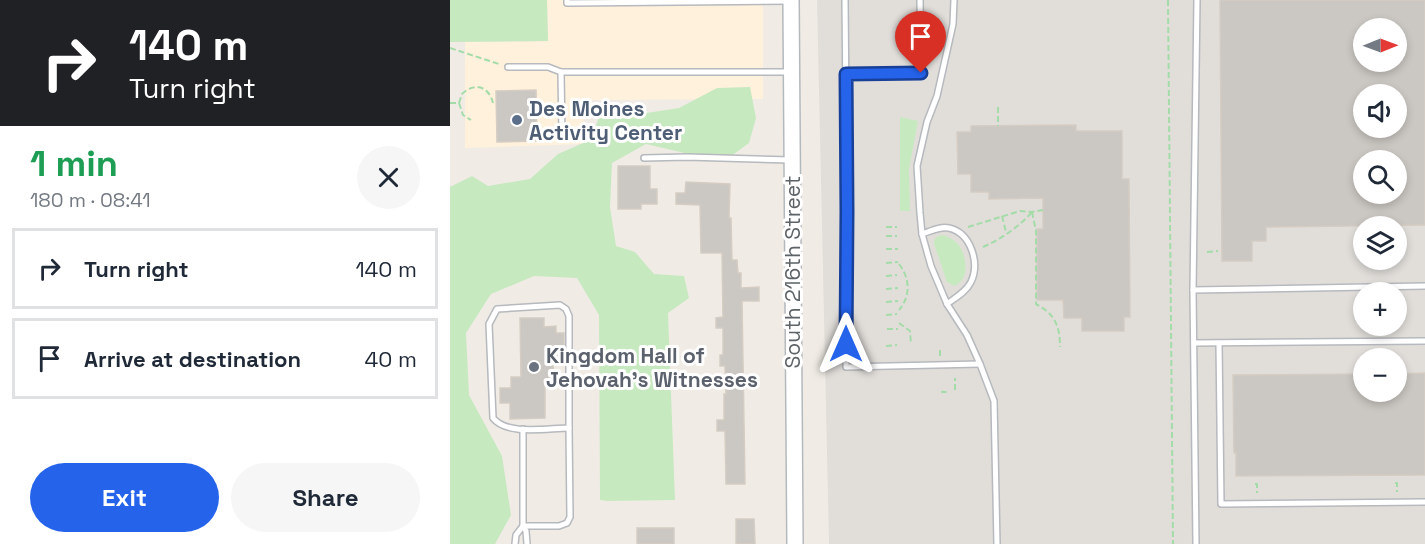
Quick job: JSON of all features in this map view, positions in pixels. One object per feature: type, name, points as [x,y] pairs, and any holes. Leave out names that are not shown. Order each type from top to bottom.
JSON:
[{"type":"main road","name":"South 216th Street","points":[[791,0],[795,544]]},
{"type":"lane","points":[[567,0],[567,3],[791,0]]},
{"type":"lane","points":[[845,0],[846,367],[980,364]]},
{"type":"lane","points":[[846,74],[921,73],[920,0]]},
{"type":"lane","points":[[954,0],[953,24],[937,96],[927,122],[917,166],[922,234],[931,266],[947,304],[967,335],[994,401],[997,544]]},
{"type":"lane","points":[[1196,544],[1193,290],[1197,0]]},
{"type":"lane","points":[[508,67],[548,67],[561,72],[792,72]]},
{"type":"lane","points":[[561,72],[562,137]]},
{"type":"lane","points":[[644,158],[792,160]]},
{"type":"lane","points":[[922,234],[938,228],[948,228],[958,232],[969,242],[974,265],[972,280],[967,288],[947,304]]},
{"type":"lane","points":[[1193,290],[1425,286]]},
{"type":"lane","points":[[523,526],[559,526],[567,523],[570,517],[568,316],[566,309],[560,305],[497,309],[489,324],[493,418],[498,425],[510,429],[569,428]]},
{"type":"lane","points":[[1194,343],[1425,341]]},
{"type":"lane","points":[[1219,343],[1221,504],[1425,502]]},
{"type":"lane","points":[[523,429],[523,526],[526,531],[527,544]]},
{"type":"lane","points":[[516,544],[516,535],[523,526]]},
{"type":"path","points":[[1168,0],[1173,544]]},
{"type":"path","points":[[450,48],[508,67]]},
{"type":"path","points":[[471,120],[463,115],[459,103],[462,94],[474,87],[479,87],[488,92],[493,103]]},
{"type":"path","points":[[450,103],[459,103]]},
{"type":"path","points":[[998,107],[998,126]]},
{"type":"path","points":[[969,227],[1020,211],[1043,210]]},
{"type":"path","points":[[982,248],[1003,238],[1006,232],[1024,222],[1032,212]]},
{"type":"path","points":[[1032,212],[1035,231],[1036,304],[1048,311],[1056,321],[1060,334],[1059,347]]},
{"type":"path","points":[[1002,216],[1006,232]]},
{"type":"path","points":[[886,227],[897,227]]},
{"type":"path","points":[[886,236],[897,236]]},
{"type":"path","points":[[886,249],[898,249]]},
{"type":"path","points":[[1207,252],[1218,251]]},
{"type":"path","points":[[886,262],[898,263],[906,273],[908,289],[904,305],[899,310]]},
{"type":"path","points":[[886,276],[897,275]]},
{"type":"path","points":[[886,289],[898,288]]},
{"type":"path","points":[[886,302],[898,302]]},
{"type":"path","points":[[886,315],[897,314]]},
{"type":"path","points":[[900,323],[910,331],[911,344]]},
{"type":"path","points":[[886,329],[898,329]]},
{"type":"path","points":[[886,346],[897,345]]},
{"type":"path","points":[[940,347],[940,359]]},
{"type":"path","points":[[955,378],[955,390]]},
{"type":"path","points":[[943,391],[948,392]]},
{"type":"path","points":[[1395,483],[1398,483],[1397,492]]},
{"type":"path","points":[[1255,484],[1257,484],[1257,493]]},
{"type":"shaded area","points":[[547,0],[763,0],[763,99],[584,100],[583,144],[465,148],[465,42],[548,41]]},
{"type":"shaded area","points":[[817,0],[1425,0],[1425,544],[829,544]]},
{"type":"green space","points":[[450,0],[547,0],[548,41],[450,42]]},
{"type":"green space","points":[[750,87],[756,118],[749,143],[723,162],[646,144],[612,163],[610,207],[616,246],[635,252],[654,274],[684,276],[689,298],[668,313],[675,500],[600,500],[599,315],[577,278],[534,276],[491,294],[466,333],[469,395],[502,456],[511,515],[495,544],[450,544],[450,187],[472,176],[488,186],[530,179],[558,154],[590,140],[603,108],[640,114],[679,108],[717,88]]},
{"type":"green space","points":[[900,117],[918,121],[909,169],[910,211],[900,211]]},
{"type":"green space","points":[[944,235],[957,243],[965,260],[963,278],[954,286],[947,282],[934,244],[938,236]]},
{"type":"building","points":[[1220,0],[1425,0],[1425,225],[1407,225],[1407,216],[1353,216],[1353,226],[1266,227],[1266,241],[1252,241],[1252,261],[1222,261]]},
{"type":"building","name":"Des Moines Activity Center","points":[[536,90],[537,141],[497,142],[496,91]]},
{"type":"building","points":[[1076,125],[1076,131],[1122,131],[1122,179],[1129,179],[1130,317],[1124,317],[1124,331],[1082,331],[1082,318],[1064,318],[1063,300],[1037,300],[1037,229],[1043,229],[1043,198],[989,199],[989,192],[971,192],[971,174],[958,174],[957,132],[971,132],[971,126]]},
{"type":"building","points":[[618,166],[650,166],[650,189],[657,189],[657,204],[641,204],[641,209],[618,209]]},
{"type":"building","points":[[686,182],[730,184],[729,218],[731,218],[732,260],[737,260],[738,273],[741,273],[741,288],[759,287],[759,301],[742,301],[745,484],[726,484],[725,431],[717,431],[717,420],[724,420],[724,394],[726,394],[725,366],[720,366],[720,355],[723,355],[723,328],[716,328],[716,318],[723,317],[722,253],[701,253],[700,205],[676,204],[676,193],[685,193]]},
{"type":"building","name":"Kingdom Hall of Jehovah's Witnesses","points":[[520,318],[544,318],[544,327],[556,326],[556,333],[564,333],[564,354],[558,354],[558,360],[553,360],[554,385],[545,385],[545,418],[510,419],[510,403],[500,403],[500,388],[511,388],[511,377],[521,377]]},
{"type":"building","points":[[1425,373],[1425,475],[1236,476],[1233,375],[1353,374],[1353,402],[1407,402],[1407,374]]},
{"type":"building","points":[[736,519],[754,519],[755,544],[736,544]]},
{"type":"building","points":[[637,528],[674,528],[674,544],[637,544]]},
{"type":"place","name":"Des Moines Activity Center","points":[[517,120]]},
{"type":"place","name":"Kingdom Hall of Jehovah's Witnesses","points":[[534,367]]},
{"type":"route","points":[[846,344],[846,74],[921,73]]}]
